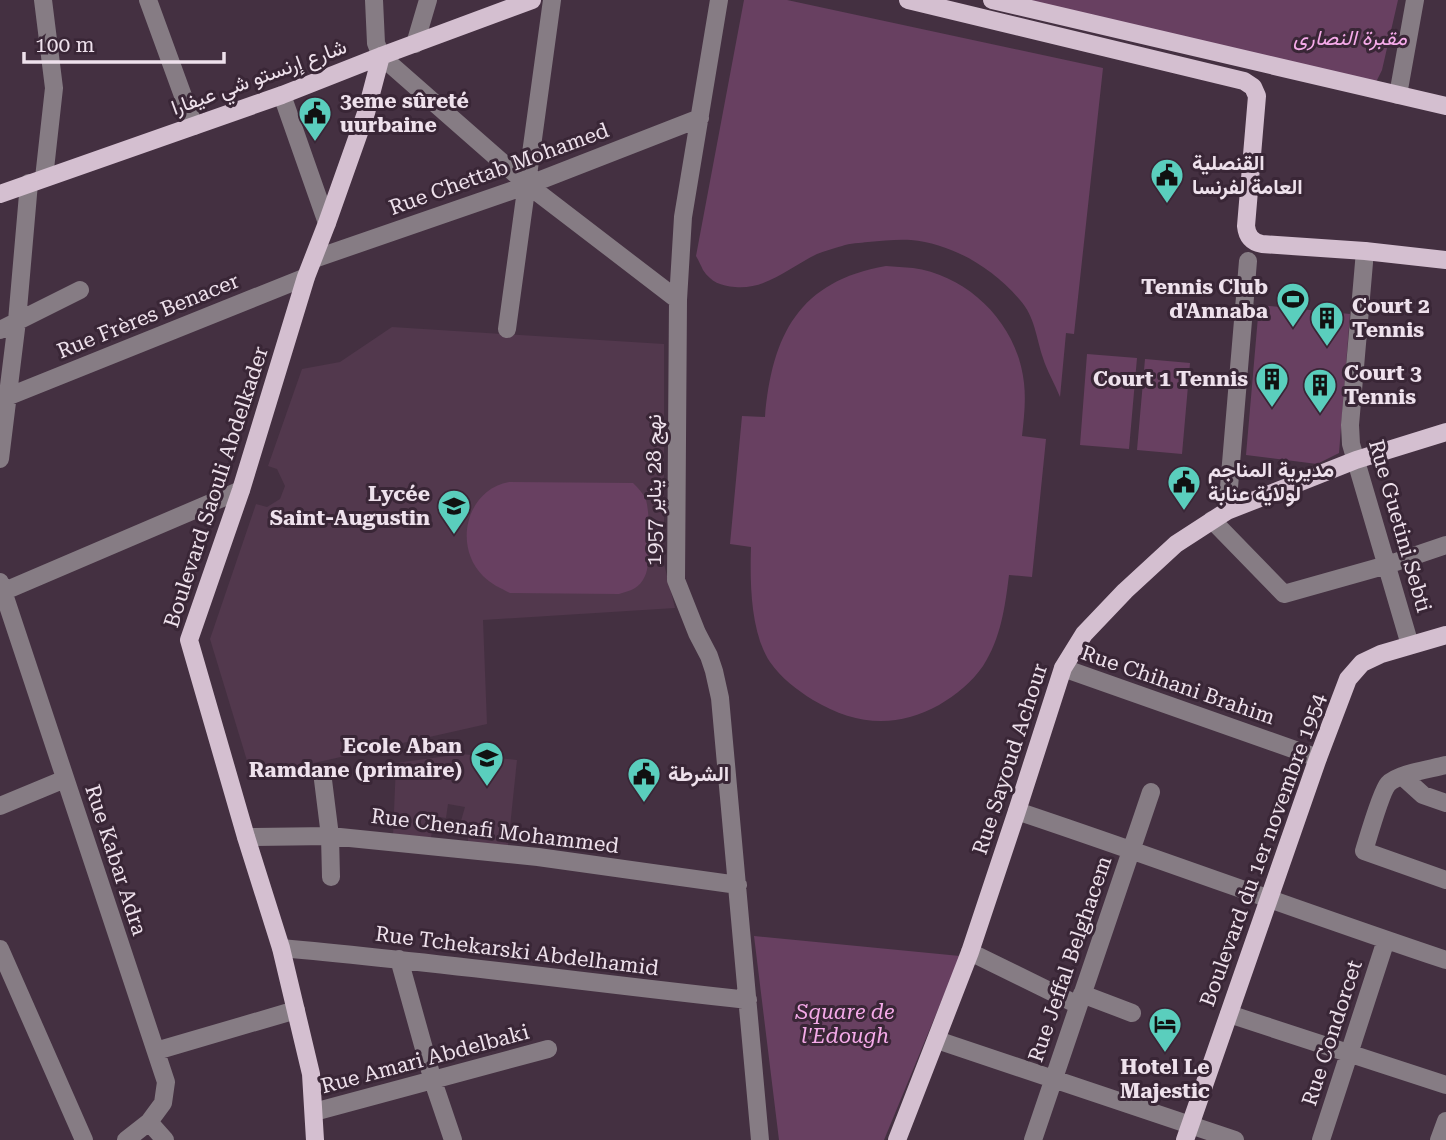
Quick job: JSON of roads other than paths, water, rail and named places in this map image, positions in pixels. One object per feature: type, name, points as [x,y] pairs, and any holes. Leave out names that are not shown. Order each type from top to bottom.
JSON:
[{"type":"main road","name":"شارع إرنستو شي عيفارا","points":[[0,194],[282,95],[532,0]]},
{"type":"main road","points":[[992,0],[1446,106]]},
{"type":"main road","points":[[920,1],[1238,79],[1249,84],[1257,96],[1247,226],[1249,237],[1262,244],[1446,260]]},
{"type":"main road","name":"Boulevard Saouli Abdelkader","points":[[315,1140],[311,1074],[281,948],[189,640],[241,490],[306,277],[366,113],[381,56]]},
{"type":"main road","name":"Rue Sayoud Achour","points":[[897,1140],[970,952],[1063,668],[1084,634],[1176,544],[1220,516],[1356,460],[1446,432]]},
{"type":"main road","name":"Boulevard du 1er novembre 1954","points":[[1188,1132],[1348,679],[1363,663],[1381,654],[1446,635]]},
{"type":"street","points":[[0,459],[36,181],[54,88],[43,0]]},
{"type":"street","points":[[148,0],[194,126]]},
{"type":"street","points":[[374,0],[376,43],[381,56],[528,185],[678,300]]},
{"type":"street","points":[[415,44],[428,0]]},
{"type":"street","points":[[507,329],[552,0]]},
{"type":"street","name":"نهج 28 يناير 1957","points":[[719,0],[683,217],[678,300],[676,580],[696,633],[709,656],[720,698],[760,1140]]},
{"type":"street","points":[[1398,95],[1415,0]]},
{"type":"street","points":[[282,95],[327,223]]},
{"type":"street","name":"Rue Chettab Mohamed","points":[[313,259],[528,185],[700,118]]},
{"type":"street","name":"Rue Guetini Sebti","points":[[1365,251],[1350,425],[1351,444],[1410,645]]},
{"type":"street","points":[[1248,261],[1220,516],[1284,594],[1446,545]]},
{"type":"street","name":"Rue Frères Benacer","points":[[7,397],[306,277]]},
{"type":"street","points":[[0,330],[80,290]]},
{"type":"street","points":[[1,589],[241,490]]},
{"type":"street","name":"Rue Kabar Adra","points":[[1,589],[166,1082],[163,1103],[149,1122],[126,1140]]},
{"type":"street","name":"Rue Chihani Brahim","points":[[1063,668],[1318,758]]},
{"type":"street","points":[[1446,765],[1402,776],[1389,783],[1364,851],[1446,880]]},
{"type":"street","points":[[1402,776],[1423,794],[1446,803]]},
{"type":"street","points":[[0,806],[65,779]]},
{"type":"street","points":[[323,780],[330,836],[331,877]]},
{"type":"street","name":"Rue Jeffal Belghacem","points":[[1033,1140],[1151,792]]},
{"type":"street","points":[[1017,811],[1446,960]]},
{"type":"street","name":"Rue Chenafi Mohammed","points":[[246,837],[330,836],[538,857],[738,885]]},
{"type":"street","name":"Rue Condorcet","points":[[1321,1140],[1386,940]]},
{"type":"street","name":"Rue Tchekarski Abdelhamid","points":[[281,948],[399,959],[748,1000]]},
{"type":"street","points":[[0,949],[84,1140]]},
{"type":"street","points":[[970,952],[1080,1000],[1132,1013]]},
{"type":"street","points":[[399,959],[433,1081],[453,1140]]},
{"type":"street","points":[[156,1051],[296,1010]]},
{"type":"street","points":[[1228,1014],[1446,1085]]},
{"type":"street","points":[[937,1040],[1053,1079],[1188,1132],[1235,1140]]},
{"type":"street","name":"Rue Amari Abdelbaki","points":[[314,1112],[548,1049]]},
{"type":"street","points":[[1439,1140],[1446,1121]]},
{"type":"street","points":[[149,1122],[165,1140]]},
{"type":"place","name":"3eme sûreté uurbaine","points":[[315,143]]},
{"type":"place","name":"القنصلية العامة لفرنسا","points":[[1167,205]]},
{"type":"place","name":"Tennis Club d'Annaba","points":[[1293,329]]},
{"type":"place","name":"Court 2 Tennis","points":[[1327,348]]},
{"type":"place","name":"Court 1 Tennis","points":[[1272,409]]},
{"type":"place","name":"Court 3 Tennis","points":[[1320,415]]},
{"type":"place","name":"مديرية المناجم لولاية عنابة","points":[[1184,512]]},
{"type":"place","name":"Lycée Saint-Augustin","points":[[454,536]]},
{"type":"place","name":"Ecole Aban Ramdane (primaire)","points":[[487,788]]},
{"type":"place","name":"الشرطة","points":[[644,804]]},
{"type":"place","name":"Hotel Le Majestic","points":[[1165,1054]]},
{"type":"park label","name":"مقبرة النصارى","points":[[1350,38]]},
{"type":"park label","name":"Square de l'Edough","points":[[845,1024]]}]
